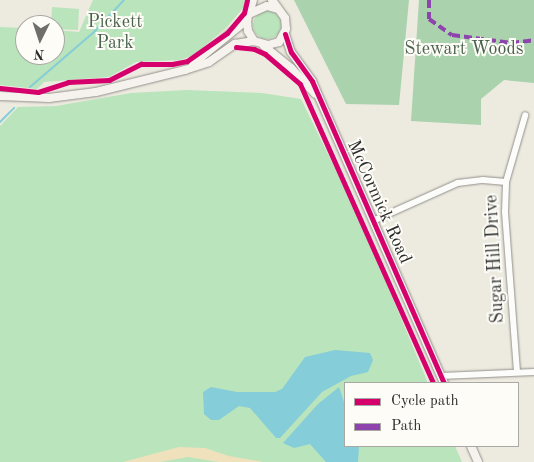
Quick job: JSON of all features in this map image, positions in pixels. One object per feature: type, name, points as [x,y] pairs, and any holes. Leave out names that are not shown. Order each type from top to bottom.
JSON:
[{"type":"street","points":[[253,0],[248,32],[254,41],[262,45],[273,44],[285,34],[285,18],[272,0]]},
{"type":"street","points":[[168,74],[207,56],[249,16],[267,6],[278,9]]},
{"type":"street","name":"McCormick Road","points":[[285,34],[290,52],[312,81],[442,380]]},
{"type":"street","points":[[0,96],[82,95],[209,62],[235,44],[254,41]]},
{"type":"street","name":"McCormick Road","points":[[262,45],[291,68],[320,100]]},
{"type":"street","name":"Sugar Hill Drive","points":[[517,372],[505,212],[506,182],[525,116]]},
{"type":"street","points":[[373,221],[458,183],[483,180],[506,182]]},
{"type":"street","points":[[442,380],[534,372]]},
{"type":"street","points":[[471,447],[478,462]]},
{"type":"green space","name":"Pickett Park","points":[[93,0],[245,0],[243,8],[228,26],[194,55],[180,60],[136,62],[109,77],[44,82],[37,89],[0,85],[0,27],[15,28],[15,65],[65,65],[65,31],[79,32]]},
{"type":"green space","points":[[294,0],[409,0],[399,105],[346,104]]},
{"type":"green space","name":"Stewart Woods","points":[[419,0],[534,0],[534,83],[504,80],[481,99],[481,125],[411,121]]},
{"type":"green space","points":[[52,7],[79,9],[78,30],[65,29],[65,15],[52,15]]},
{"type":"green space","points":[[267,11],[277,15],[281,25],[277,35],[267,39],[257,35],[253,25],[257,15]]},
{"type":"green space","points":[[187,90],[262,93],[301,99],[358,215],[428,382],[344,382],[344,447],[455,447],[462,462],[0,462],[0,126],[18,107],[56,106],[131,93]]},
{"type":"sand","points":[[179,447],[205,448],[229,456],[264,462],[218,462],[188,457],[160,462],[123,462]]},
{"type":"water","points":[[335,350],[370,353],[373,360],[368,372],[351,376],[322,392],[280,438],[276,438],[250,408],[239,406],[219,420],[211,420],[204,414],[203,392],[211,387],[237,392],[275,392],[282,389],[305,357]]},
{"type":"water","points":[[339,387],[344,402],[344,447],[359,447],[358,462],[326,462],[310,444],[294,448],[283,443],[318,404]]},
{"type":"waterway","points":[[30,87],[95,31],[124,0]]},
{"type":"waterway","points":[[0,122],[14,108]]},
{"type":"marked path","points":[[429,0],[429,19],[452,35],[511,43],[534,40]]},
{"type":"cycle path","points":[[0,88],[38,92],[68,82],[109,80],[141,64],[172,64],[187,61],[227,33],[244,13],[247,0]]},
{"type":"cycle path","points":[[285,34],[291,52],[312,81],[444,382]]},
{"type":"cycle path","points":[[236,47],[254,49],[265,54],[300,84],[433,382]]}]
